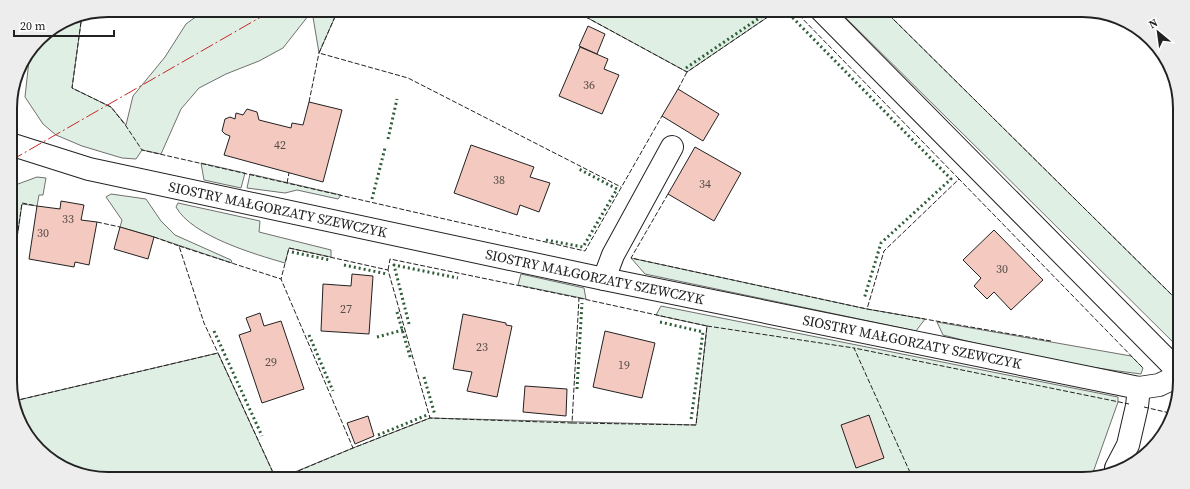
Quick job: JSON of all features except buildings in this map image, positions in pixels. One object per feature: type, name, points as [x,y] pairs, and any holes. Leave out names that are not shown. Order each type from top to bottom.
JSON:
[{"type":"street","points":[[828,17],[1173,367]]},
{"type":"street","name":"SIOSTRY MAŁGORZATY SZEWCZYK","points":[[17,146],[89,169],[604,279],[1139,388],[1158,386],[1173,378]]},
{"type":"street","points":[[604,279],[613,255],[672,147]]},
{"type":"street","points":[[1118,465],[1128,445],[1137,406],[1139,388]]},
{"type":"green space","points":[[196,17],[307,17],[283,48],[259,61],[226,74],[199,88],[181,109],[161,154],[142,150],[136,159],[122,158],[82,146],[56,135],[43,124],[25,97],[29,62],[40,48],[57,32],[81,21],[72,88],[111,107],[126,125],[133,96],[165,57],[186,24]]},
{"type":"green space","points":[[313,17],[335,17],[319,53]]},
{"type":"green space","points":[[586,17],[768,17],[687,72]]},
{"type":"green space","points":[[845,17],[891,17],[1173,296],[1173,342]]},
{"type":"green space","points":[[201,163],[245,173],[241,188],[204,180]]},
{"type":"green space","points":[[250,174],[341,195],[338,199],[297,190],[285,193],[247,188]]},
{"type":"green space","points":[[37,177],[46,178],[43,195],[39,195],[37,206],[22,204],[17,238],[17,185]]},
{"type":"green space","points":[[111,194],[146,199],[161,221],[175,235],[231,260],[232,263],[120,227],[122,220],[106,197]]},
{"type":"green space","points":[[178,203],[260,221],[259,232],[331,250],[331,257],[289,248],[285,263],[257,255],[209,235],[195,227],[176,207]]},
{"type":"green space","points":[[631,258],[867,309],[925,319],[916,331],[645,274]]},
{"type":"green space","points":[[521,274],[584,288],[586,299],[518,285]]},
{"type":"green space","points":[[661,306],[1118,397],[1118,402],[1093,471],[1088,472],[295,472],[430,418],[696,425],[707,326],[656,315]]},
{"type":"green space","points":[[937,322],[1131,356],[1143,368],[1141,374],[1066,363],[1017,353],[943,335]]},
{"type":"green space","points":[[218,353],[273,472],[108,472],[84,469],[57,457],[40,441],[32,432],[26,421],[19,400]]},
{"type":"hedge","points":[[686,68],[761,17]]},
{"type":"hedge","points":[[792,17],[951,179],[881,243],[864,299]]},
{"type":"hedge","points":[[388,139],[397,99]]},
{"type":"hedge","points":[[372,199],[385,148]]},
{"type":"hedge","points":[[546,240],[583,247],[617,189],[577,168]]},
{"type":"hedge","points":[[292,252],[330,260]]},
{"type":"hedge","points":[[344,265],[387,274]]},
{"type":"hedge","points":[[409,324],[394,265],[458,278]]},
{"type":"hedge","points":[[577,389],[582,303]]},
{"type":"hedge","points":[[397,312],[411,360]]},
{"type":"hedge","points":[[660,322],[703,332],[691,420]]},
{"type":"hedge","points":[[377,337],[403,330]]},
{"type":"hedge","points":[[214,331],[262,436]]},
{"type":"hedge","points":[[309,335],[333,391]]},
{"type":"hedge","points":[[424,377],[435,415]]},
{"type":"hedge","points":[[378,435],[427,415]]},
{"type":"fence","points":[[335,17],[319,53],[408,78],[621,187]]},
{"type":"fence","points":[[586,17],[687,72],[768,17]]},
{"type":"fence","points":[[801,17],[959,179]]},
{"type":"fence","points":[[891,17],[1173,296]]},
{"type":"fence","points":[[81,21],[72,88],[111,107],[142,150],[585,251],[662,116]]},
{"type":"fence","points":[[309,102],[319,53]]},
{"type":"fence","points":[[678,89],[687,72]]},
{"type":"fence","points":[[287,183],[289,173]]},
{"type":"fence","points":[[1051,341],[867,309],[884,251],[959,179],[1143,368]]},
{"type":"fence","points":[[668,194],[631,258],[867,309]]},
{"type":"fence","points":[[17,238],[22,203],[37,206]]},
{"type":"fence","points":[[97,222],[120,227]]},
{"type":"fence","points":[[154,237],[179,246],[204,323],[218,353]]},
{"type":"fence","points":[[179,246],[281,279]]},
{"type":"fence","points":[[289,248],[388,270],[430,418],[353,448],[281,279],[289,248]]},
{"type":"fence","points":[[388,270],[390,259],[579,298],[572,423],[430,418]]},
{"type":"fence","points":[[572,423],[696,425],[707,326],[579,298]]},
{"type":"fence","points":[[707,326],[854,348]]},
{"type":"fence","points":[[910,472],[854,348],[1129,404]]},
{"type":"fence","points":[[19,400],[218,353],[273,472]]},
{"type":"fence","points":[[1144,407],[1167,412]]},
{"type":"fence","points":[[296,472],[353,448]]},
{"type":"power","points":[[17,157],[261,17]]}]
